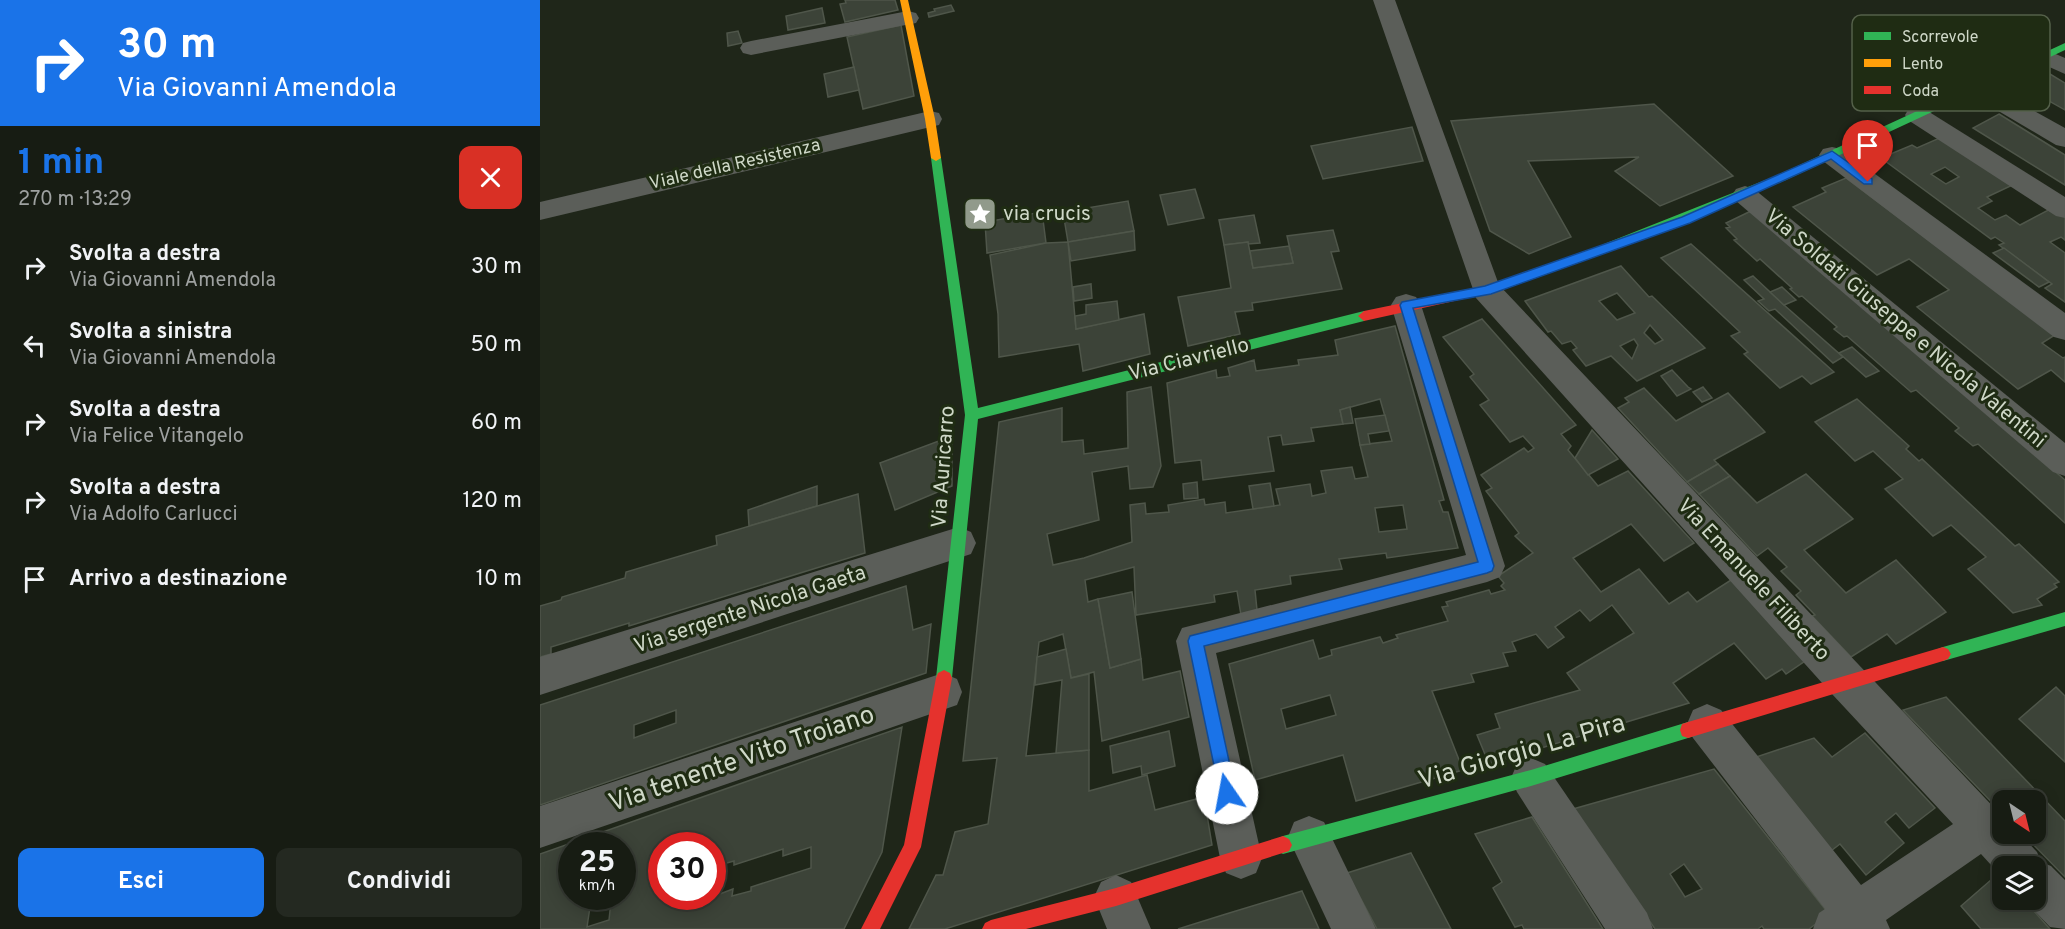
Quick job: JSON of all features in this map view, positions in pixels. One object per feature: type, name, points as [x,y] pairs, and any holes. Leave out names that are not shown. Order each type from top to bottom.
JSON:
[{"type":"street","points":[[1384,0],[1486,290]]},
{"type":"street","points":[[751,48],[906,9]]},
{"type":"street","name":"Via Auricarro","points":[[870,929],[912,847],[943,692],[972,415],[930,119],[906,9]]},
{"type":"street","points":[[2055,51],[2065,67]]},
{"type":"street","name":"Via Ciavriello","points":[[972,415],[1406,305],[1486,290],[1686,220],[1926,111]]},
{"type":"street","points":[[2015,111],[2065,140]]},
{"type":"street","points":[[1917,115],[2065,209]]},
{"type":"street","name":"Viale della Resistenza","points":[[540,211],[930,119]]},
{"type":"street","points":[[1832,154],[2065,329]]},
{"type":"street","name":"Via Soldati Giuseppe e Nicola Valentini","points":[[1745,195],[2065,462]]},
{"type":"street","name":"Via Emanuele Filiberto","points":[[1486,290],[1846,681],[2012,856]]},
{"type":"street","points":[[1241,858],[1195,641],[1487,566],[1406,305]]},
{"type":"street","name":"Via sergente Nicola Gaeta","points":[[540,676],[959,543]]},
{"type":"street","name":"Via Giorgio La Pira","points":[[991,929],[1123,913],[1241,858],[1309,837],[1530,778],[1846,681],[2065,619]]},
{"type":"street","name":"Via tenente Vito Troiano","points":[[540,827],[943,692]]},
{"type":"street","points":[[1707,724],[1853,924],[1984,827]]},
{"type":"street","points":[[1530,778],[1631,929]]},
{"type":"street","points":[[1309,837],[1354,929]]},
{"type":"street","points":[[2046,892],[2065,912]]},
{"type":"building","points":[[845,0],[895,0],[898,10],[845,22],[840,4],[846,3]]},
{"type":"building","points":[[951,5],[954,11],[929,17],[928,13],[935,11],[934,9]]},
{"type":"building","points":[[822,8],[825,23],[788,30],[786,16]]},
{"type":"building","points":[[901,25],[914,96],[863,109],[847,37]]},
{"type":"building","points":[[738,31],[742,43],[728,46],[727,33]]},
{"type":"building","points":[[854,67],[859,90],[828,97],[824,74]]},
{"type":"building","points":[[2050,74],[2065,83],[2065,110],[2050,102]]},
{"type":"building","points":[[1654,104],[1733,176],[1660,206],[1615,171],[1639,157],[1528,161],[1571,237],[1529,254],[1490,231],[1451,121]]},
{"type":"building","points":[[1999,114],[2065,155],[2065,185],[1973,128]]},
{"type":"building","points":[[1412,127],[1423,161],[1323,179],[1311,146]]},
{"type":"building","points":[[1944,136],[2017,183],[1987,197],[1992,201],[1978,208],[1995,220],[2006,215],[2020,225],[2054,207],[2065,214],[2065,240],[2061,237],[2050,242],[2065,253],[2065,302],[2045,288],[2052,284],[1999,245],[2004,243],[1995,237],[1991,239],[1881,158],[1912,145],[1917,148]],"holes":[[[1945,167],[1959,177],[1946,184],[1931,174]]]},
{"type":"building","points":[[1846,178],[2055,335],[2042,343],[2063,358],[2065,357],[2065,382],[2051,370],[2018,389],[1917,307],[1949,290],[1909,259],[1877,275],[1793,207],[1826,192],[1822,188]]},
{"type":"building","points":[[1195,189],[1204,218],[1168,225],[1160,195]]},
{"type":"building","points":[[1128,201],[1134,231],[1068,242],[1063,212]]},
{"type":"building","points":[[1751,211],[2065,480],[2065,523],[1978,444],[1973,446],[1955,431],[1959,428],[1916,390],[1911,392],[1847,336],[1844,337],[1834,329],[1837,327],[1802,296],[1799,297],[1760,259],[1757,261],[1734,240],[1737,239],[1726,228],[1730,227],[1726,223]]},
{"type":"building","points":[[1042,212],[1046,243],[987,253],[985,222]]},
{"type":"building","points":[[1254,215],[1260,243],[1224,245],[1219,220]]},
{"type":"building","points":[[1333,230],[1339,251],[1331,252],[1342,289],[1252,303],[1253,310],[1235,312],[1240,334],[1188,346],[1178,297],[1231,288],[1224,245],[1248,242],[1253,268],[1293,263],[1287,236]]},
{"type":"building","points":[[1134,231],[1135,250],[1071,261],[1068,242]]},
{"type":"building","points":[[1068,242],[1076,329],[1144,314],[1150,354],[1083,371],[1079,344],[999,357],[998,314],[990,255],[1046,243]]},
{"type":"building","points":[[1691,244],[1834,372],[1811,384],[1802,376],[1780,388],[1744,354],[1748,352],[1731,336],[1740,332],[1661,258]]},
{"type":"building","points":[[1289,246],[1293,263],[1253,268],[1250,251]]},
{"type":"building","points":[[2004,248],[2049,282],[2039,287],[1993,253]]},
{"type":"building","points":[[1621,266],[1649,297],[1652,296],[1705,348],[1637,381],[1611,356],[1586,366],[1573,350],[1577,348],[1571,341],[1562,344],[1551,331],[1548,332],[1525,301]],"holes":[[[1617,293],[1635,313],[1617,320],[1599,301]],[[1650,325],[1663,340],[1655,344],[1644,333]],[[1634,339],[1638,345],[1632,359],[1620,346]]]},
{"type":"building","points":[[1753,276],[1843,357],[1833,363],[1775,309],[1769,311],[1758,301],[1764,299],[1744,280]]},
{"type":"building","points":[[1091,284],[1092,298],[1074,301],[1073,287]]},
{"type":"building","points":[[1782,287],[1796,300],[1784,305],[1770,292]]},
{"type":"building","points":[[1117,301],[1119,320],[1076,329],[1075,316],[1086,314],[1086,305]]},
{"type":"building","points":[[1482,319],[1576,425],[1561,434],[1571,446],[1568,450],[1598,486],[1628,471],[1694,543],[1664,561],[1631,524],[1573,558],[1601,592],[1639,569],[1669,604],[1688,592],[1697,602],[1731,580],[1805,661],[1786,674],[1782,669],[1766,679],[1734,643],[1673,683],[1689,703],[1489,764],[1477,735],[1500,728],[1495,714],[1580,690],[1567,673],[1634,633],[1612,605],[1590,621],[1580,610],[1555,627],[1564,637],[1548,648],[1536,634],[1512,642],[1516,651],[1503,653],[1508,666],[1471,674],[1474,682],[1432,691],[1463,770],[1356,801],[1343,755],[1255,780],[1229,664],[1313,640],[1319,659],[1332,655],[1331,650],[1380,637],[1383,643],[1398,638],[1396,635],[1448,621],[1442,607],[1448,606],[1446,602],[1489,590],[1491,594],[1505,590],[1501,586],[1504,583],[1498,576],[1533,553],[1515,536],[1519,533],[1486,491],[1492,488],[1481,475],[1524,448],[1528,452],[1534,448],[1523,436],[1510,442],[1480,405],[1489,400],[1470,377],[1474,374],[1443,337]],"holes":[[[1330,695],[1336,715],[1286,729],[1281,709]]]},
{"type":"building","points":[[1395,326],[1444,500],[1439,501],[1443,512],[1448,512],[1458,548],[1387,558],[1386,553],[1339,559],[1342,569],[1290,576],[1291,584],[1255,590],[1257,610],[1241,615],[1237,591],[1214,595],[1215,602],[1136,615],[1134,567],[1085,580],[1088,602],[1098,599],[1110,668],[1141,659],[1143,680],[1180,671],[1189,717],[1102,741],[1094,672],[1071,678],[1063,634],[1039,642],[1026,756],[1089,750],[1089,791],[1147,775],[1155,810],[1204,797],[1212,845],[945,929],[909,929],[936,875],[943,875],[955,832],[988,824],[997,758],[963,761],[999,422],[1062,408],[1062,442],[1083,440],[1084,454],[1128,448],[1127,392],[1151,387],[1161,466],[1153,487],[1130,489],[1128,466],[1092,472],[1099,520],[1047,534],[1053,565],[1084,558],[1132,542],[1130,505],[1145,503],[1146,514],[1169,512],[1168,505],[1204,499],[1205,505],[1225,502],[1226,513],[1280,505],[1276,489],[1310,484],[1312,496],[1326,493],[1321,471],[1352,467],[1355,479],[1368,477],[1360,445],[1392,441],[1380,399],[1340,410],[1343,424],[1311,428],[1314,441],[1283,445],[1281,435],[1268,437],[1274,471],[1203,480],[1201,460],[1175,463],[1167,383],[1216,370],[1217,378],[1230,376],[1228,368],[1254,360],[1256,371],[1299,365],[1298,360],[1338,355],[1335,340]],"holes":[[[1403,505],[1407,529],[1379,532],[1375,508]]]},
{"type":"building","points":[[1852,347],[1879,371],[1866,377],[1839,353]]},
{"type":"building","points":[[1672,370],[1691,389],[1677,396],[1661,376]]},
{"type":"building","points":[[1703,387],[1712,398],[1702,402],[1693,392]]},
{"type":"building","points":[[1644,388],[1676,421],[1728,393],[1765,432],[1714,460],[1718,464],[1687,482],[1618,408],[1629,402],[1625,398]]},
{"type":"building","points":[[1857,399],[1909,446],[1906,449],[1919,461],[1922,459],[2015,546],[2019,544],[2059,582],[2054,584],[2057,587],[2037,599],[2042,605],[2013,613],[1968,569],[1986,557],[1951,525],[1933,536],[1885,489],[1903,479],[1873,451],[1855,461],[1815,422]]},
{"type":"building","points":[[1350,407],[1353,423],[1343,424],[1340,410]]},
{"type":"building","points":[[1385,415],[1389,431],[1368,434],[1370,444],[1360,445],[1355,419]]},
{"type":"building","points":[[1592,430],[1618,459],[1588,475],[1575,458]]},
{"type":"building","points":[[952,436],[952,486],[895,510],[880,463]]},
{"type":"building","points":[[1718,464],[1730,476],[1699,494],[1687,482]]},
{"type":"building","points":[[1806,474],[1853,519],[1804,550],[1846,593],[1896,560],[1946,612],[1896,644],[1887,634],[1851,657],[1812,616],[1815,615],[1796,595],[1801,591],[1781,571],[1787,567],[1768,548],[1757,556],[1699,494],[1730,476],[1757,503]]},
{"type":"building","points":[[1197,482],[1198,498],[1184,499],[1183,484]]},
{"type":"building","points":[[1270,483],[1274,506],[1253,509],[1249,486]]},
{"type":"building","points":[[817,486],[817,506],[749,526],[748,510]]},
{"type":"building","points":[[858,494],[865,553],[629,626],[629,623],[551,647],[551,654],[540,657],[540,606],[625,578],[626,572],[717,545],[716,536]]},
{"type":"building","points":[[906,586],[913,630],[931,624],[926,673],[540,805],[540,705]],"holes":[[[676,710],[676,723],[634,738],[634,725]]]},
{"type":"building","points":[[1132,592],[1141,659],[1110,668],[1098,599]]},
{"type":"building","points":[[1066,649],[1071,678],[1089,674],[1089,750],[1056,753],[1062,680],[1035,685],[1037,657]]},
{"type":"building","points":[[2056,687],[2065,696],[2065,762],[2019,719]]},
{"type":"building","points":[[1946,697],[2035,790],[1992,790],[1992,803],[1903,710]]},
{"type":"building","points":[[902,727],[882,852],[844,929],[540,929],[540,854],[558,848],[558,910],[590,910],[587,927],[609,920],[610,910],[636,910],[636,832],[603,832]]},
{"type":"building","points":[[1169,731],[1175,766],[1142,775],[1141,766],[1113,773],[1110,746]]},
{"type":"building","points":[[1865,733],[1935,808],[1909,828],[1896,813],[1885,822],[1904,843],[1866,875],[1840,844],[1827,854],[1750,759],[1814,738],[1832,757]]},
{"type":"building","points":[[1714,769],[1829,914],[1809,929],[1764,929],[1762,926],[1758,929],[1655,929],[1573,809]],"holes":[[[1684,864],[1702,889],[1685,897],[1670,874]]]},
{"type":"building","points":[[2046,801],[2065,821],[2065,877],[2033,844],[2046,844]]},
{"type":"building","points":[[1532,817],[1603,929],[1524,929],[1522,925],[1515,927],[1493,888],[1502,882],[1475,834]]},
{"type":"building","points":[[1411,853],[1451,929],[1377,929],[1347,873]]},
{"type":"building","points":[[1992,879],[1992,910],[2033,910],[2050,929],[1981,929],[1961,906]]},
{"type":"building","points":[[1302,891],[1319,929],[1178,929],[1226,914]]},
{"type":"traffic: fast","points":[[2050,53],[2065,46]]},
{"type":"traffic: fast","points":[[1608,247],[1782,178],[1927,111]]},
{"type":"traffic: fast","points":[[936,158],[972,415],[944,678]]},
{"type":"traffic: fast","points":[[972,415],[1364,316]]},
{"type":"traffic: fast","points":[[1943,654],[2065,619]]},
{"type":"traffic: fast","points":[[1283,845],[1531,778],[1688,730]]},
{"type":"traffic: slow","points":[[904,0],[930,119],[936,158]]},
{"type":"traffic: jam","points":[[1364,316],[1486,290],[1608,247]]},
{"type":"traffic: jam","points":[[1688,730],[1943,654]]},
{"type":"traffic: jam","points":[[870,929],[912,847],[944,678]]},
{"type":"traffic: jam","points":[[991,929],[1116,897],[1283,845]]},
{"type":"place","name":"via crucis","points":[[980,214]]},
{"type":"route","points":[[1227,793],[1195,641],[1487,566],[1406,305],[1486,290],[1531,275],[1686,220],[1832,154],[1868,182]]}]
